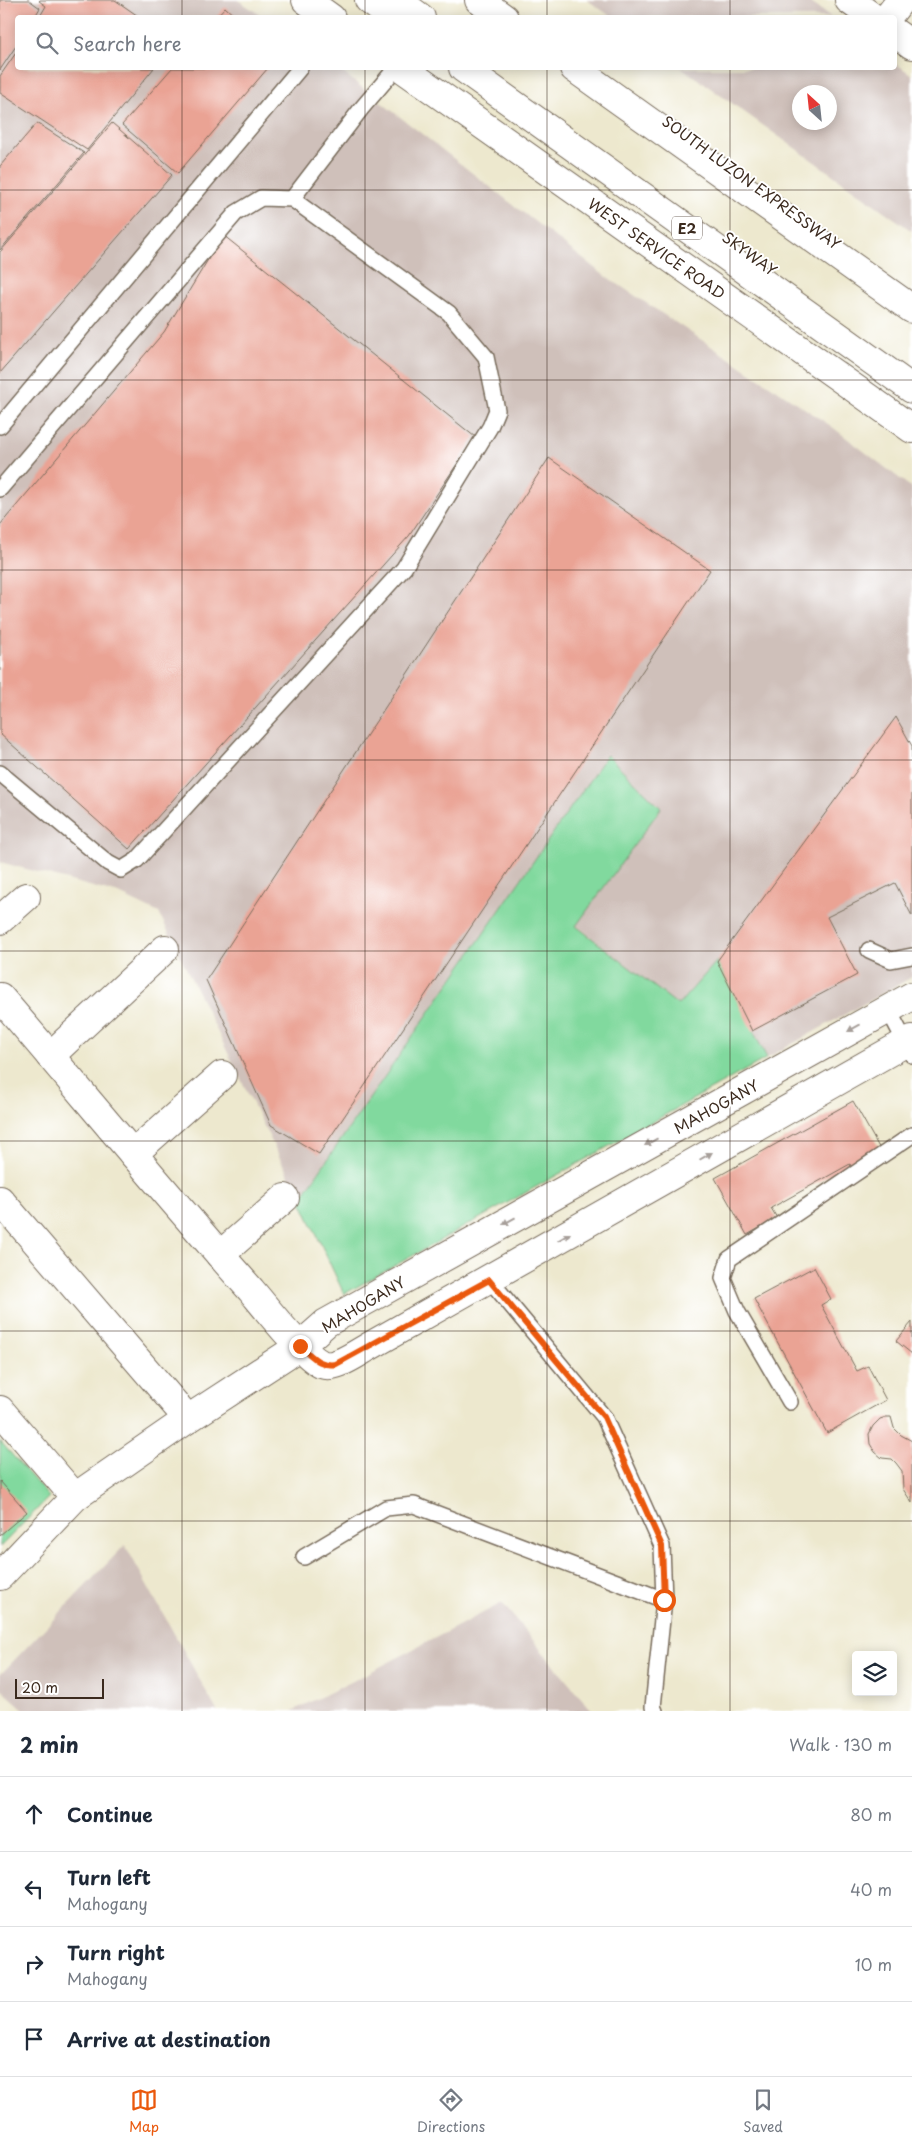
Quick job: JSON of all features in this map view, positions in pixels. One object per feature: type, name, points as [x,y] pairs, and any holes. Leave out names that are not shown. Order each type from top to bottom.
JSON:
[{"type":"main road","points":[[306,0],[327,15]]},
{"type":"main road","points":[[369,0],[389,15]]},
{"type":"main road","points":[[396,0],[417,15]]},
{"type":"main road","points":[[479,0],[500,15]]},
{"type":"main road","points":[[498,0],[518,15]]},
{"type":"main road","points":[[849,0],[870,15]]},
{"type":"main road","points":[[889,15],[901,0]]},
{"type":"main road","points":[[897,34],[912,45]]},
{"type":"main road","name":"WEST SERVICE ROAD","points":[[405,70],[912,429]]},
{"type":"main road","name":"E2","points":[[466,70],[912,389]]},
{"type":"main road","name":"SKYWAY","points":[[494,70],[912,369]]},
{"type":"main road","points":[[577,70],[912,309]]},
{"type":"main road","name":"SOUTH LUZON EXPRESSWAY","points":[[595,70],[912,296]]},
{"type":"main road","points":[[0,920],[26,897]]},
{"type":"main road","points":[[50,1056],[165,949]]},
{"type":"main road","name":"MAHOGANY","points":[[0,1576],[76,1497],[188,1419],[300,1346],[326,1323],[912,996]]},
{"type":"main road","points":[[0,997],[300,1346],[320,1363],[328,1366],[336,1364],[489,1280],[910,1045]]},
{"type":"main road","points":[[133,1154],[222,1075]]},
{"type":"main road","points":[[220,1255],[285,1198]]},
{"type":"main road","points":[[0,1200],[188,1419]]},
{"type":"main road","points":[[411,1276],[430,1312]]},
{"type":"main road","points":[[0,1410],[76,1497]]},
{"type":"lane","points":[[0,426],[298,70]]},
{"type":"lane","points":[[292,199],[361,109],[394,70]]},
{"type":"lane","points":[[0,489],[236,213],[261,198],[292,199],[449,313],[486,357],[497,410],[490,427],[404,568],[137,860],[121,870],[108,863],[0,773]]},
{"type":"lane","points":[[869,950],[891,960],[912,956]]},
{"type":"lane","points":[[888,1010],[910,1045]]},
{"type":"lane","points":[[790,1402],[737,1311],[723,1278],[729,1259],[912,1135]]},
{"type":"lane","points":[[489,1280],[604,1417],[662,1546],[664,1600],[653,1707],[655,1711]]},
{"type":"lane","points":[[304,1556],[386,1508],[414,1505],[664,1600]]},
{"type":"shaded area","points":[[0,0],[238,0],[260,15],[15,15],[15,70],[340,70],[601,273],[831,426],[912,488],[912,977],[767,1058],[717,961],[678,1006],[576,925],[661,808],[607,755],[300,1199],[159,913],[119,894],[0,862]]},
{"type":"shaded area","points":[[587,0],[807,0],[828,15],[609,15]]},
{"type":"shaded area","points":[[897,64],[912,75],[912,231],[685,70],[897,70]]},
{"type":"shaded area","points":[[125,1545],[217,1711],[26,1711],[0,1688],[0,1675]]},
{"type":"shaded area","points":[[502,1603],[592,1711],[292,1711],[351,1682]]},
{"type":"green space","points":[[607,755],[661,808],[576,926],[678,1005],[717,961],[767,1058],[344,1294],[300,1199]]},
{"type":"green space","points":[[0,1441],[49,1497],[0,1547]]},
{"type":"building","points":[[0,0],[29,0],[40,8],[36,15],[15,15],[15,48],[0,70]]},
{"type":"building","points":[[115,0],[137,15],[41,15],[46,6],[39,1]]},
{"type":"building","points":[[225,7],[234,15],[218,15]]},
{"type":"building","points":[[15,54],[15,70],[152,70],[87,150],[0,93],[0,76]]},
{"type":"building","points":[[170,70],[266,70],[178,173],[122,125]]},
{"type":"building","points":[[37,123],[84,153],[0,250],[0,166]]},
{"type":"building","points":[[112,123],[172,175],[0,373],[0,252]]},
{"type":"building","points":[[223,235],[475,437],[409,536],[129,849],[0,734],[0,525],[164,332]]},
{"type":"building","points":[[549,458],[710,570],[319,1154],[271,1125],[206,980]]},
{"type":"building","points":[[896,717],[912,746],[912,916],[895,883],[827,917],[857,975],[752,1031],[717,961]]},
{"type":"building","points":[[853,1101],[881,1151],[852,1168],[850,1164],[771,1208],[777,1218],[747,1235],[715,1178]]},
{"type":"building","points":[[814,1267],[831,1299],[821,1305],[857,1371],[868,1366],[886,1400],[827,1433],[754,1299]]},
{"type":"building","points":[[912,1322],[912,1354],[896,1341]]},
{"type":"building","points":[[891,1417],[894,1428],[901,1435],[912,1441],[912,1503],[903,1489],[902,1471],[892,1459],[882,1458],[870,1444],[869,1434],[873,1426],[880,1419]]},
{"type":"building","points":[[0,1481],[27,1512],[0,1535]]},
{"type":"route","points":[[300,1346],[320,1363],[328,1366],[336,1364],[489,1280],[604,1417],[662,1546],[664,1600]]}]
